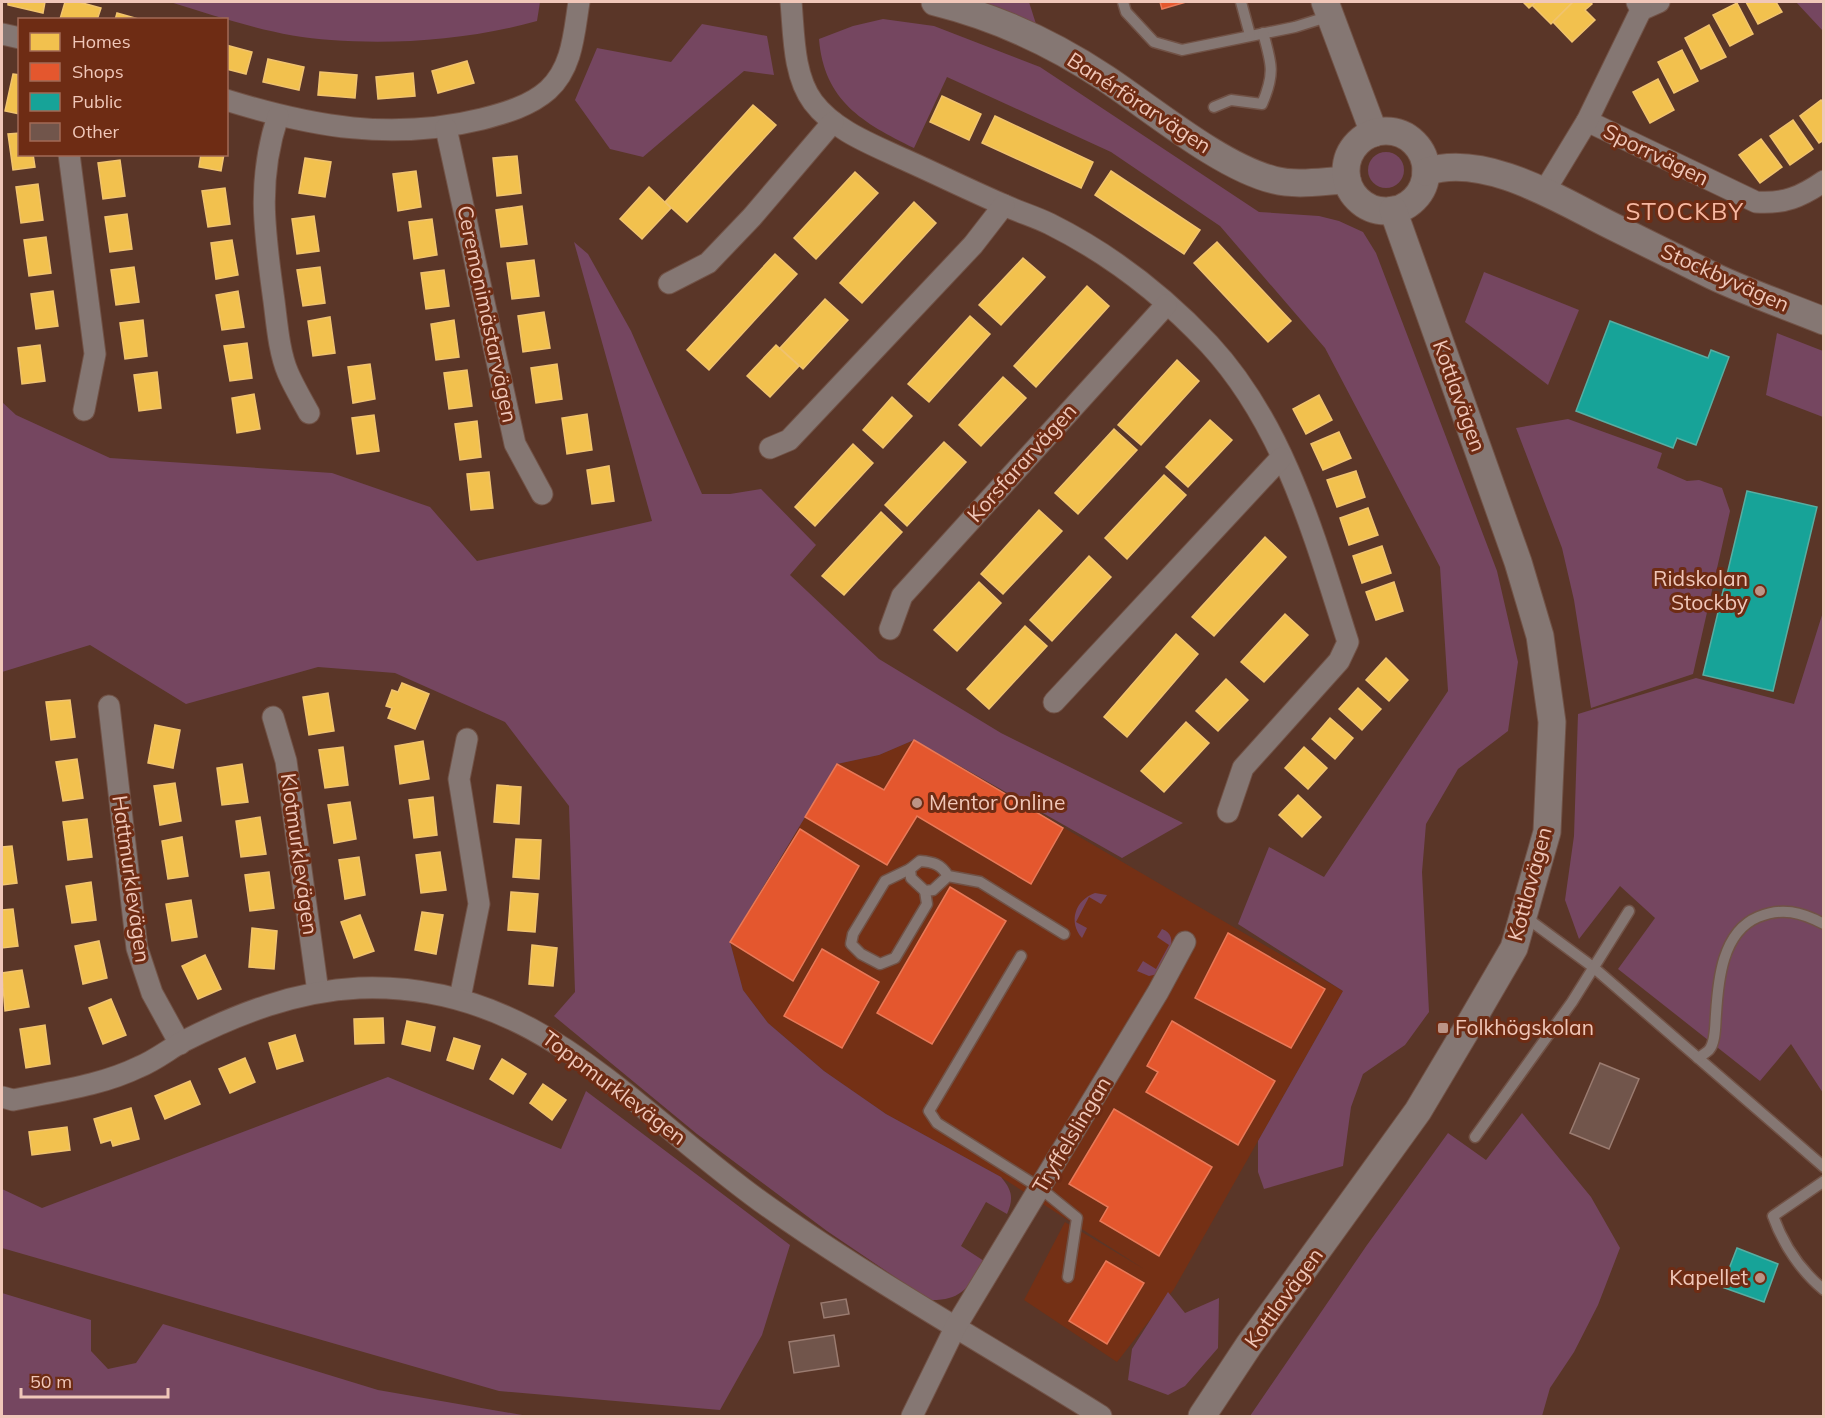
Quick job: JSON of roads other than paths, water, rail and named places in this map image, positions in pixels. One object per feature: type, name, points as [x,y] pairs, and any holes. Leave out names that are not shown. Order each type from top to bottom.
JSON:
[{"type":"street","points":[[228,101],[278,116],[323,126],[370,130],[446,128],[504,113],[549,89],[564,69],[573,48],[579,2]]},
{"type":"street","points":[[791,2],[798,63],[805,89],[814,104],[833,122],[867,142],[1048,223],[1102,252],[1129,271],[1208,344],[1237,378],[1258,410],[1308,518],[1348,642],[1339,662],[1243,768],[1228,812]]},
{"type":"street","name":"Banérförarvägen","points":[[935,2],[980,14],[1042,42],[1103,77],[1177,128],[1247,171],[1275,181],[1299,183],[1347,180]]},
{"type":"street","points":[[1544,192],[1587,121],[1646,4]]},
{"type":"street","points":[[1328,9],[1374,133]]},
{"type":"street","points":[[2,34],[18,38]]},
{"type":"street","points":[[278,116],[267,148],[263,178],[263,225],[277,326],[287,371],[309,413]]},
{"type":"street","name":"Sporrvägen","points":[[1587,121],[1756,202],[1773,203],[1796,199],[1824,181]]},
{"type":"street","points":[[669,284],[708,262],[752,217],[833,122]]},
{"type":"street","name":"Ceremonimästarvägen","points":[[446,128],[515,444],[542,494]]},
{"type":"street","points":[[1393,132],[1409,139],[1420,150],[1426,172],[1417,195],[1407,204],[1394,210],[1379,210],[1364,204],[1352,193],[1347,180],[1346,168],[1350,153],[1360,140],[1374,133],[1393,132]]},
{"type":"street","points":[[69,156],[95,354],[84,410]]},
{"type":"street","name":"Stockbyvägen","points":[[1426,172],[1437,168],[1477,169],[1512,178],[1717,278],[1824,321]]},
{"type":"street","points":[[770,448],[789,440],[973,245],[1004,205]]},
{"type":"street","name":"Kottlavägen","points":[[1202,1416],[1249,1346],[1418,1111],[1514,948],[1547,832],[1552,722],[1540,636],[1518,562],[1394,210]]},
{"type":"street","name":"Korsfararvägen","points":[[890,629],[902,596],[1167,305]]},
{"type":"street","points":[[1054,702],[1281,458]]},
{"type":"street","name":"Hattmurklevägen","points":[[109,706],[137,948],[152,993],[180,1044]]},
{"type":"street","name":"Klotmurklevägen","points":[[273,717],[286,761],[318,992]]},
{"type":"street","points":[[460,998],[479,904],[459,779],[467,739]]},
{"type":"street","name":"Tryffelslingan","points":[[912,1416],[956,1326],[1158,993],[1185,942]]},
{"type":"street","name":"Toppmurklevägen","points":[[2,1096],[13,1100],[92,1084],[140,1067],[229,1019],[282,1001],[318,992],[358,988],[398,988],[460,998],[539,1031],[579,1059],[759,1201],[1101,1416]]},
{"type":"lane","points":[[1123,2],[1126,12],[1154,42],[1182,50],[1263,33],[1328,9]]},
{"type":"lane","points":[[1241,2],[1250,36]]},
{"type":"lane","points":[[1214,106],[1231,100],[1262,104],[1271,83],[1273,66],[1263,33]]},
{"type":"lane","points":[[910,870],[910,878],[925,891],[927,904],[895,958],[880,964],[861,954],[851,944],[853,934],[885,881],[910,870],[920,861],[933,862],[943,868],[948,876],[980,882],[1064,934]]},
{"type":"lane","points":[[925,891],[933,890],[948,876]]},
{"type":"lane","points":[[1698,1058],[1710,1049],[1715,1030],[1718,985],[1726,954],[1743,928],[1751,920],[1774,910],[1803,913],[1824,924]]},
{"type":"lane","points":[[1475,1137],[1572,1002],[1629,911]]},
{"type":"lane","points":[[1524,916],[1593,967],[1824,1167]]},
{"type":"lane","points":[[1021,956],[929,1111],[937,1123],[1040,1188],[1077,1218],[1068,1276]]},
{"type":"lane","points":[[1824,1181],[1773,1216],[1780,1236],[1811,1279],[1824,1290]]},
{"type":"place","name":"Ridskolan Stockby","points":[[1760,591]]},
{"type":"place","name":"Mentor Online","points":[[917,803]]},
{"type":"place","name":"Folkhögskolan","points":[[1443,1028]]},
{"type":"place","name":"Kapellet","points":[[1760,1278]]},
{"type":"district","name":"STOCKBY","points":[[1685,212]]}]
